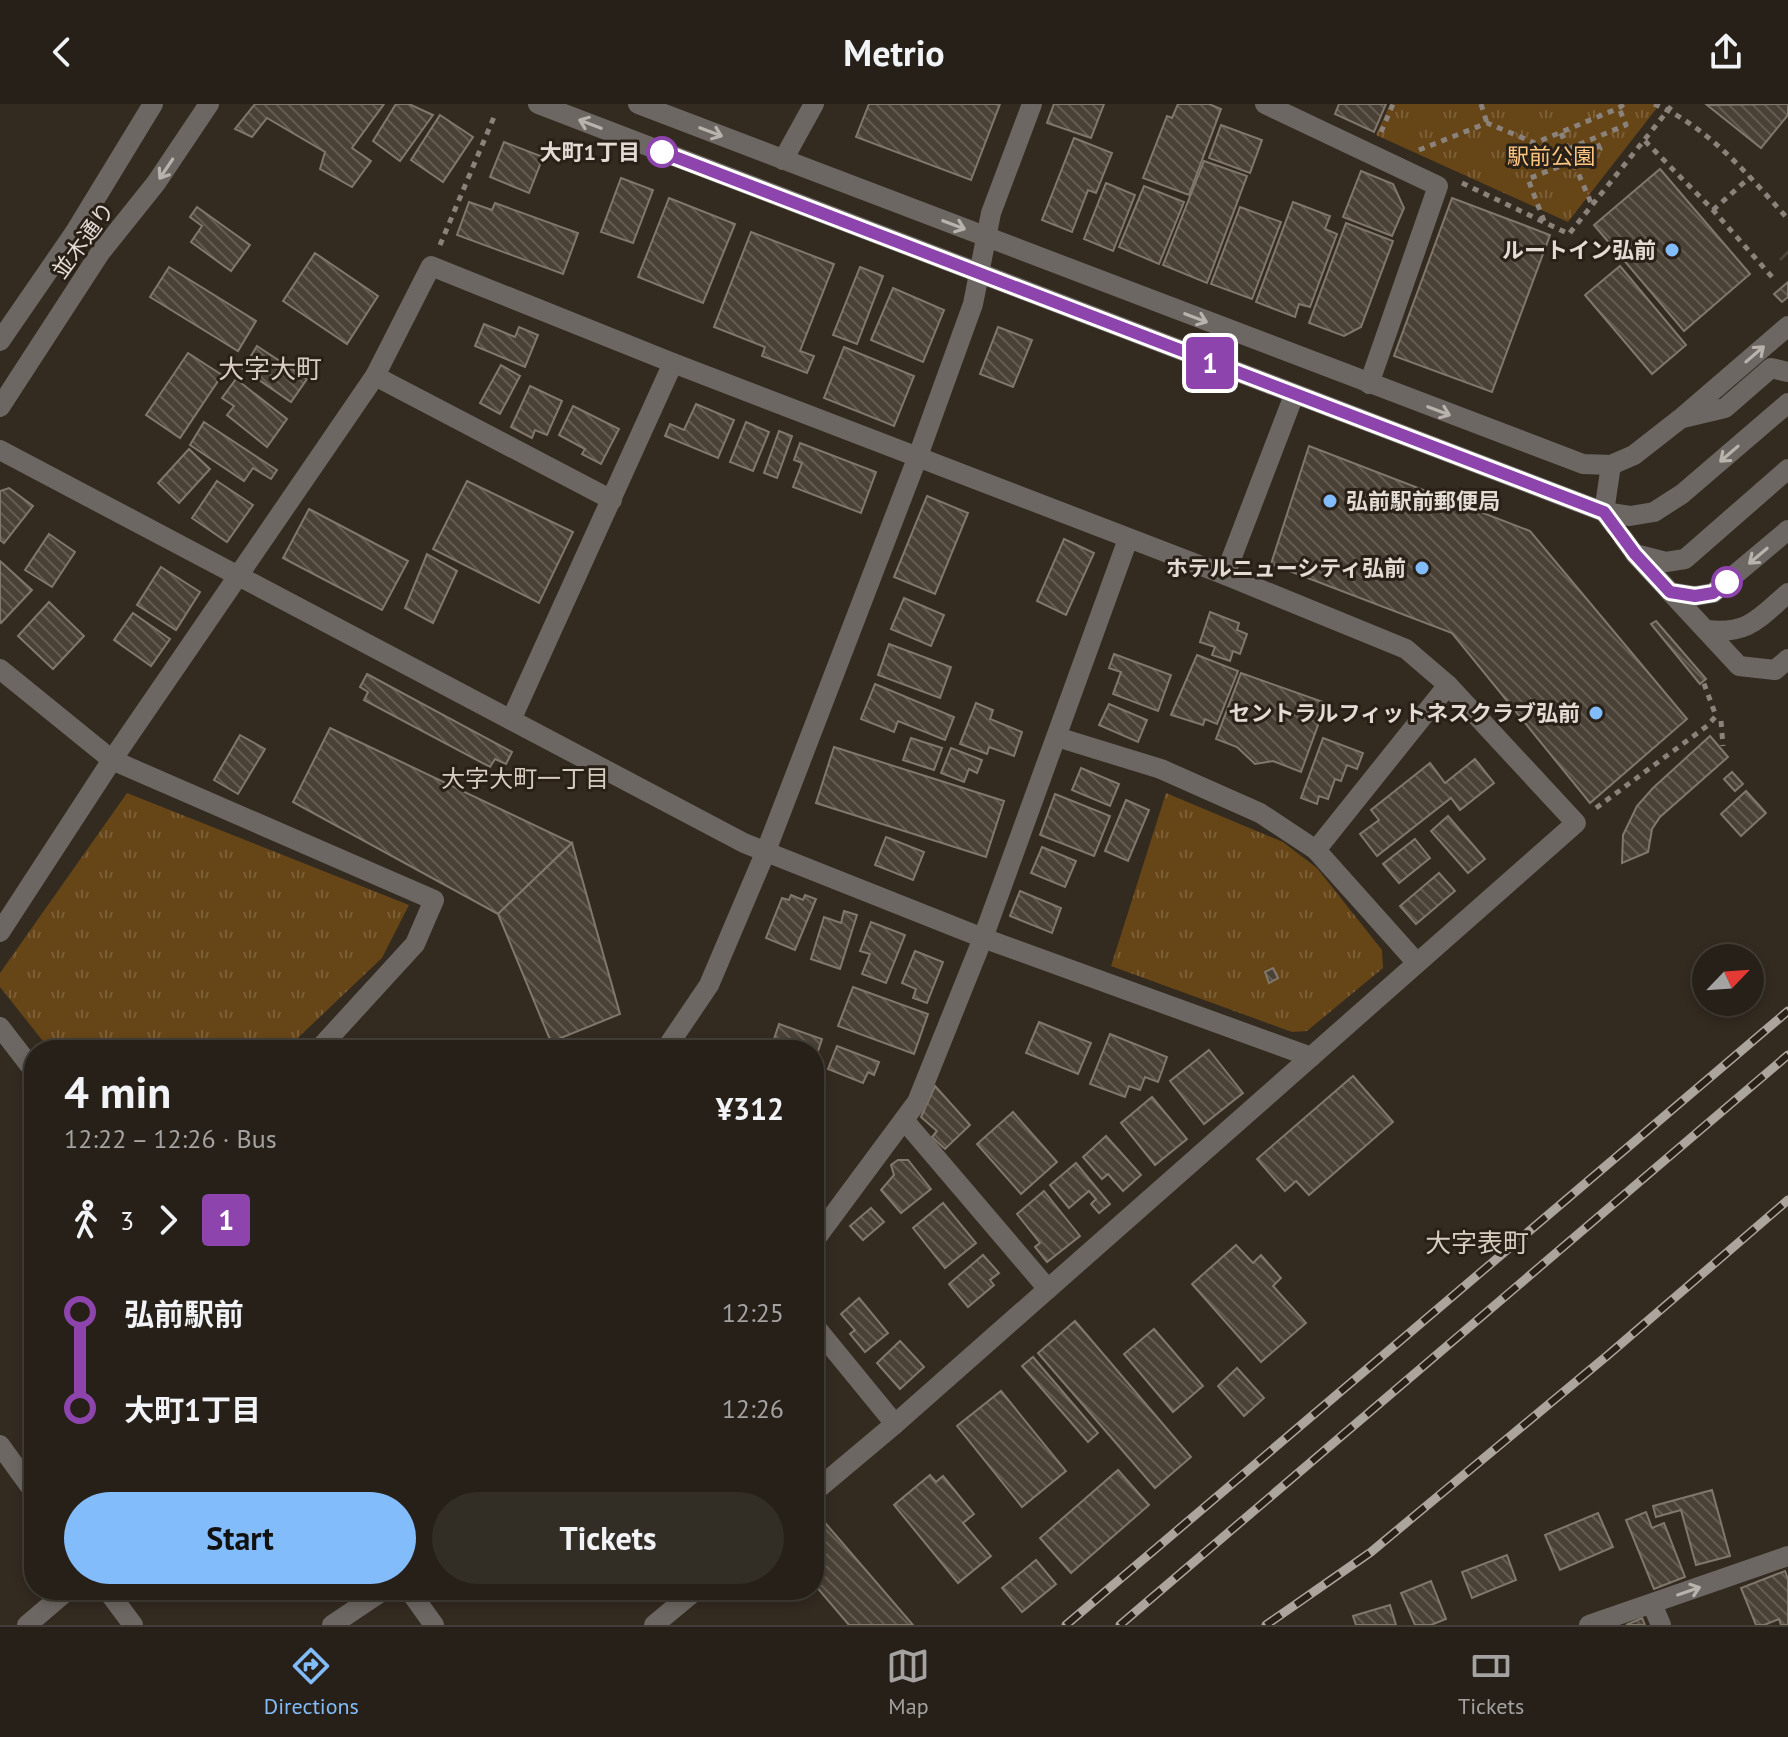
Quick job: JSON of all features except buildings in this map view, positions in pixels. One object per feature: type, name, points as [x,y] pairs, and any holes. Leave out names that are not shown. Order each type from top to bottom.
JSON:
[{"type":"street","name":"並木通り","points":[[0,341],[75,232],[153,104]]},
{"type":"street","name":"並木通り","points":[[0,407],[100,253],[156,183],[209,104]]},
{"type":"street","points":[[538,104],[1604,512],[1630,516],[1654,512],[1682,494],[1788,403]]},
{"type":"street","points":[[638,104],[1583,464],[1611,465],[1634,455],[1788,326]]},
{"type":"street","points":[[783,160],[814,104]]},
{"type":"street","points":[[672,1040],[709,985],[766,851],[973,304],[991,213],[1032,104]]},
{"type":"street","points":[[1265,104],[1438,186],[1369,384]]},
{"type":"street","points":[[0,932],[112,760],[375,376],[431,266],[673,363],[1225,575],[1406,649],[1448,685],[1576,823],[824,1484]]},
{"type":"street","points":[[511,720],[673,363]]},
{"type":"street","points":[[1680,419],[1725,408],[1771,368],[1788,372]]},
{"type":"street","points":[[375,376],[612,500]]},
{"type":"street","points":[[1225,575],[1294,395]]},
{"type":"street","points":[[0,450],[744,843],[983,938],[1311,1057]]},
{"type":"street","points":[[1604,512],[1611,465]]},
{"type":"street","points":[[1788,469],[1685,559],[1666,562],[1635,554],[1739,666],[1775,670],[1788,659]]},
{"type":"street","points":[[1670,592],[1695,596],[1713,593],[1788,530]]},
{"type":"street","points":[[824,1228],[917,1102],[983,938],[1128,539]]},
{"type":"street","points":[[1706,630],[1729,632],[1751,625],[1788,593]]},
{"type":"street","points":[[0,669],[112,760],[434,900],[415,944],[327,1040]]},
{"type":"street","points":[[1316,850],[1448,685]]},
{"type":"street","points":[[1057,737],[1161,769],[1260,813],[1316,850],[1417,963]]},
{"type":"street","points":[[0,1027],[24,1058]]},
{"type":"street","points":[[904,1120],[1048,1289]]},
{"type":"street","points":[[824,1337],[895,1424]]},
{"type":"street","points":[[0,1445],[24,1478]]},
{"type":"street","points":[[1589,1625],[1788,1556]]},
{"type":"street","points":[[27,1625],[56,1600]]},
{"type":"street","points":[[114,1600],[133,1625]]},
{"type":"street","points":[[332,1625],[369,1600]]},
{"type":"street","points":[[416,1600],[434,1625]]},
{"type":"street","points":[[654,1625],[684,1600]]},
{"type":"street","points":[[1652,1604],[1661,1625]]},
{"type":"path","points":[[1481,104],[1487,123]]},
{"type":"path","points":[[1654,104],[1703,133],[1750,177],[1788,219]]},
{"type":"path","points":[[1438,186],[1466,183],[1569,234],[1673,104]]},
{"type":"path","points":[[1419,150],[1487,123],[1535,143],[1621,106],[1626,125],[1568,149]]},
{"type":"path","points":[[431,266],[494,117]]},
{"type":"path","points":[[1561,133],[1592,205]]},
{"type":"path","points":[[1544,222],[1528,179],[1600,149],[1595,138]]},
{"type":"path","points":[[1645,141],[1713,210],[1773,278]]},
{"type":"path","points":[[1713,210],[1750,177]]},
{"type":"path","points":[[1576,823],[1707,726],[1716,716],[1703,681]]},
{"type":"path","points":[[1721,721],[1723,746]]},
{"type":"green space","name":"駅前公園","points":[[1390,104],[1660,104],[1568,222],[1376,135]]},
{"type":"green space","points":[[127,793],[409,905],[382,958],[296,1040],[42,1040],[0,987],[0,973]]},
{"type":"green space","points":[[1166,793],[1283,842],[1317,868],[1382,950],[1383,968],[1307,1031],[1292,1032],[1111,966]]},
{"type":"tunnel","points":[[1604,512],[1635,554]]},
{"type":"railway","points":[[1066,1625],[1788,1011]]},
{"type":"railway","points":[[1120,1625],[1788,1055]]},
{"type":"railway","points":[[1266,1625],[1371,1552],[1788,1200]]},
{"type":"bus line","name":"1","points":[[662,152],[1604,512],[1635,554],[1670,592],[1695,596],[1713,593],[1727,582]]},
{"type":"place","name":"大町1丁目","points":[[662,152]]},
{"type":"place","name":"ルートイン弘前","points":[[1672,250]]},
{"type":"place","name":"弘前駅前郵便局","points":[[1330,501]]},
{"type":"place","name":"ホテルニューシティ弘前","points":[[1422,568]]},
{"type":"place","name":"セントラルフィットネスクラブ弘前","points":[[1596,713]]},
{"type":"district","name":"大字大町","points":[[270,368]]},
{"type":"district","name":"大字大町一丁目","points":[[525,778]]},
{"type":"district","name":"大字表町","points":[[1477,1242]]}]
